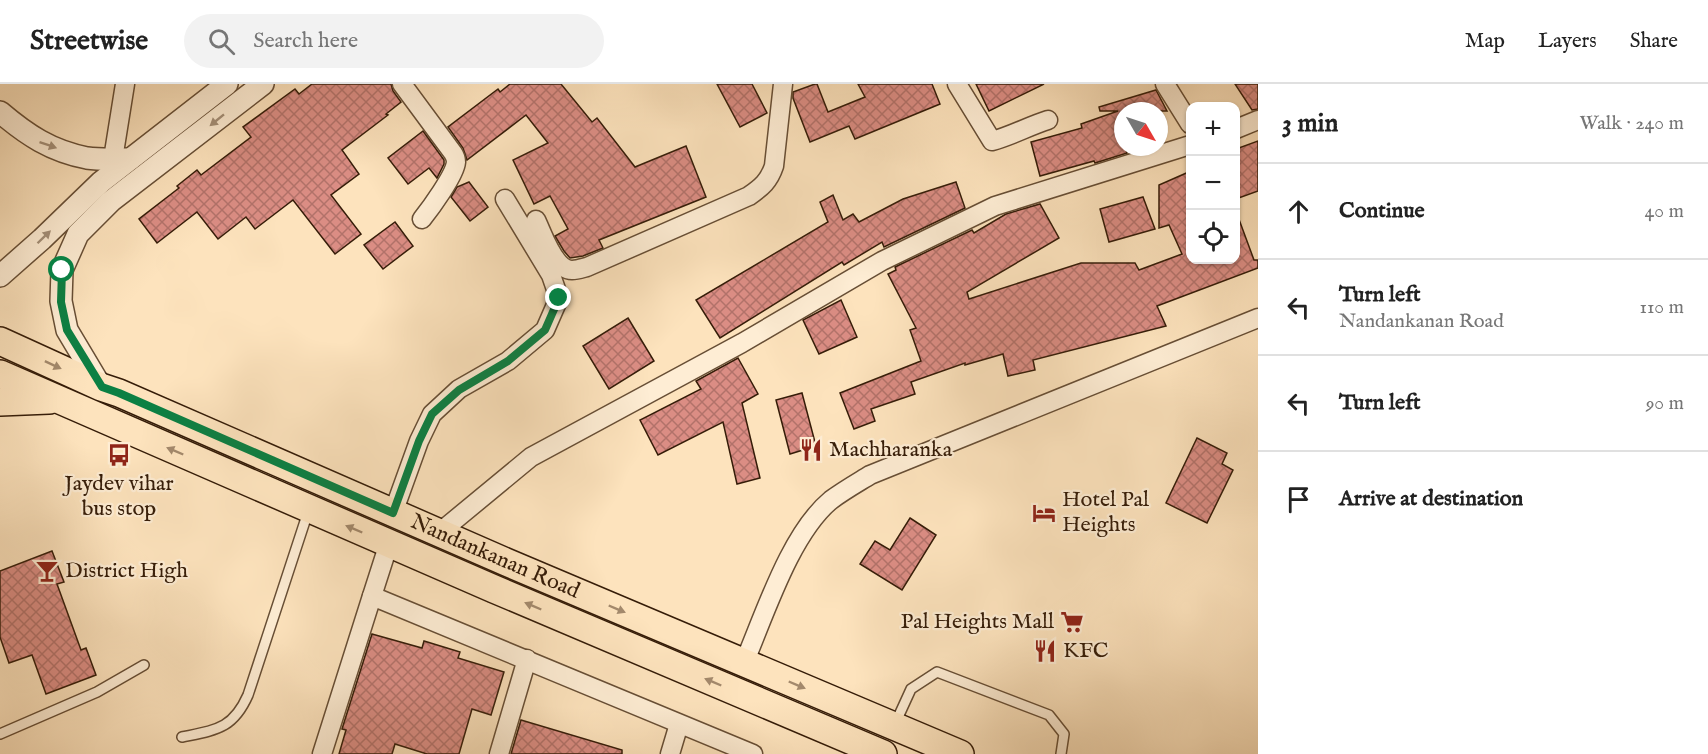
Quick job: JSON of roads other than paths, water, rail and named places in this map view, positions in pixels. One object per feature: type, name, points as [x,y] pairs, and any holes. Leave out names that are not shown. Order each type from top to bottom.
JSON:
[{"type":"main road","name":"Nandankanan Road","points":[[0,341],[439,533],[960,754]]},
{"type":"main road","name":"Nandankanan Road","points":[[0,374],[309,509],[883,754]]},
{"type":"main road","points":[[0,402],[59,400]]},
{"type":"street","points":[[122,159],[125,84]]},
{"type":"street","points":[[0,276],[42,240],[122,159],[227,84]]},
{"type":"street","points":[[102,387],[67,330],[61,302],[62,270],[78,234],[111,201],[263,84]]},
{"type":"street","points":[[402,84],[457,160],[449,178],[422,219]]},
{"type":"street","points":[[536,220],[553,256],[562,267],[571,270],[587,267],[749,196],[763,187],[770,179],[774,166],[783,84]]},
{"type":"street","points":[[957,84],[992,141],[1011,136],[1027,127],[1048,120]]},
{"type":"street","points":[[1165,84],[1186,116]]},
{"type":"street","points":[[0,112],[39,142],[88,158],[122,159]]},
{"type":"street","points":[[1240,127],[1258,120]]},
{"type":"street","points":[[439,533],[531,457],[742,343],[882,261],[995,206],[1186,147]]},
{"type":"street","points":[[393,513],[419,441],[432,414],[459,390],[508,361],[545,330],[559,298],[551,275],[505,199]]},
{"type":"street","points":[[744,663],[782,574],[806,529],[830,501],[870,475],[1258,318]]},
{"type":"street","points":[[322,754],[389,543]]},
{"type":"street","points":[[372,596],[753,754]]},
{"type":"street","points":[[499,754],[527,659]]},
{"type":"street","points":[[670,754],[679,724]]},
{"type":"lane","points":[[182,737],[216,729],[229,723],[241,710],[248,695],[309,509]]},
{"type":"lane","points":[[0,734],[97,692],[144,665]]},
{"type":"lane","points":[[894,727],[911,689],[937,672],[1049,715],[1065,734],[1061,754]]},
{"type":"place","name":"Machharanka","points":[[811,450]]},
{"type":"place","name":"Jaydev vihar bus stop","points":[[119,455]]},
{"type":"place","name":"Hotel Pal Heights","points":[[1044,513]]},
{"type":"place","name":"District High","points":[[47,571]]},
{"type":"place","name":"Pal Heights Mall","points":[[1072,622]]},
{"type":"place","name":"KFC","points":[[1045,651]]}]
